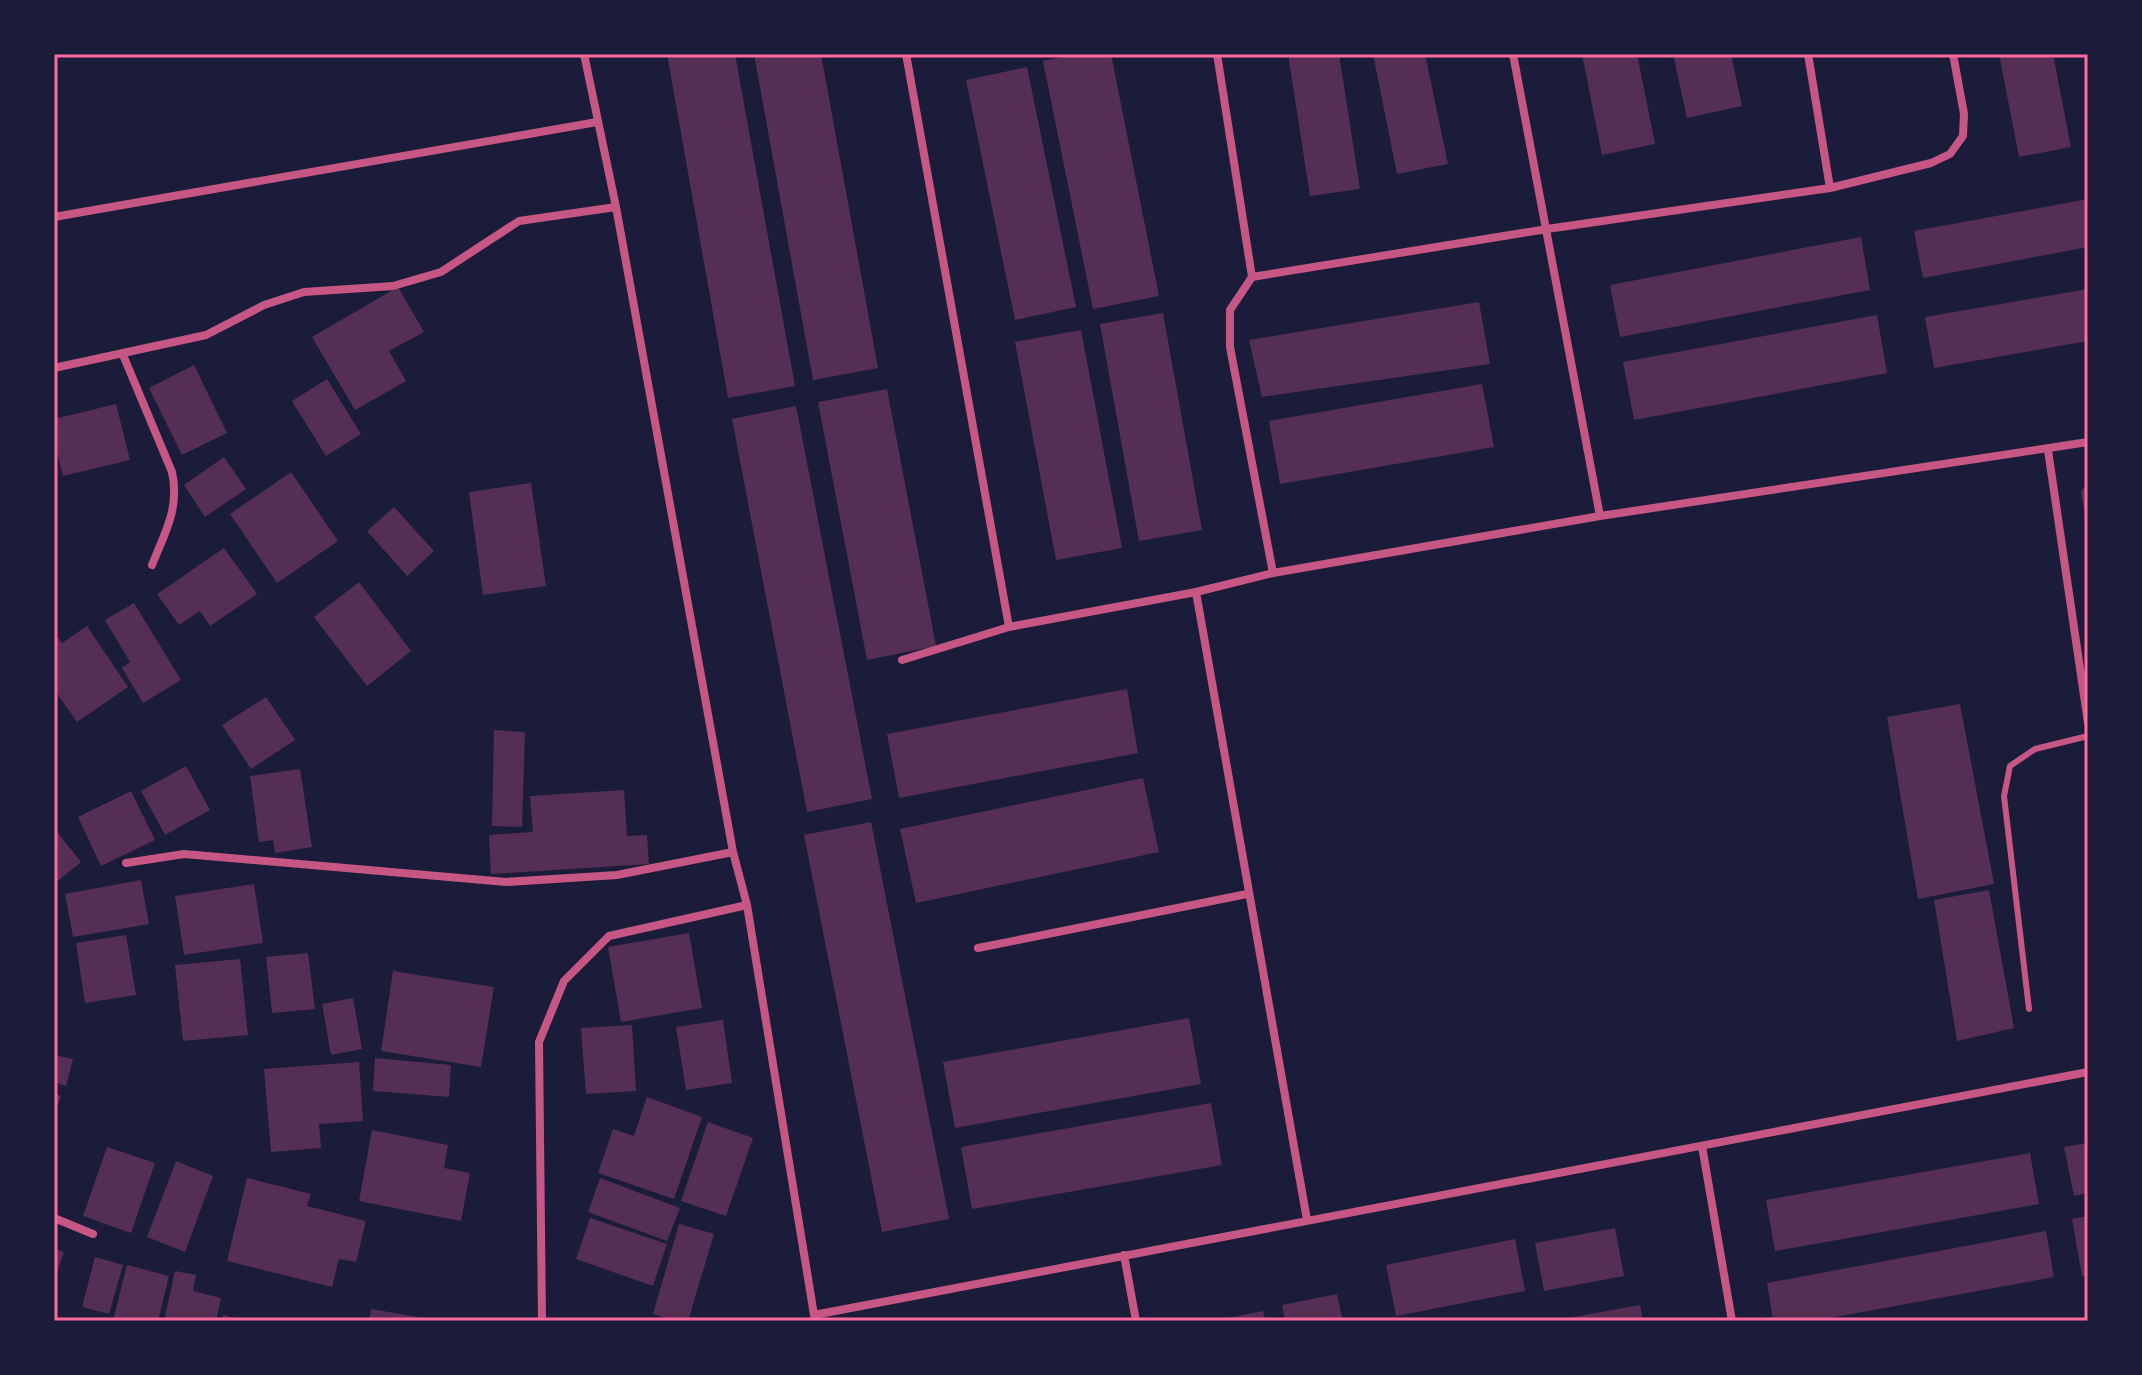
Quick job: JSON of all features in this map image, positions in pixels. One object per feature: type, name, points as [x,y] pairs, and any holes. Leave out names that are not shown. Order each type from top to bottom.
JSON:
[{"type":"street","points":[[584,54],[616,207],[733,852],[747,905],[815,1318],[1124,1255],[2088,1072]]},
{"type":"street","points":[[906,54],[1009,627]]},
{"type":"street","points":[[1217,54],[1252,277],[1230,310],[1230,347],[1273,573]]},
{"type":"street","points":[[1513,54],[1600,516]]},
{"type":"street","points":[[1808,54],[1830,188]]},
{"type":"street","points":[[1252,277],[1547,229],[1830,188],[1931,163],[1950,154],[1963,136],[1964,114],[1953,54]]},
{"type":"street","points":[[54,217],[597,122]]},
{"type":"street","points":[[54,368],[206,335],[264,305],[304,292],[393,286],[441,272],[519,221],[616,207]]},
{"type":"street","points":[[123,355],[172,472],[176,491],[174,508],[152,565]]},
{"type":"street","points":[[902,660],[1009,627],[1196,592],[1273,573],[1600,516],[2088,442]]},
{"type":"street","points":[[2048,450],[2088,723]]},
{"type":"street","points":[[1196,592],[1307,1220]]},
{"type":"street","points":[[126,863],[184,854],[506,882],[617,875],[733,852]]},
{"type":"street","points":[[978,948],[1247,894]]},
{"type":"street","points":[[542,1321],[539,1042],[564,981],[609,936],[747,905]]},
{"type":"street","points":[[1702,1146],[1732,1321]]},
{"type":"street","points":[[54,1218],[93,1234]]},
{"type":"street","points":[[1124,1255],[1136,1321]]},
{"type":"lane","points":[[2029,1009],[2004,796],[2010,766],[2035,749],[2088,736]]},
{"type":"building","points":[[667,54],[735,54],[795,386],[728,398]]},
{"type":"building","points":[[754,54],[821,54],[878,368],[813,380]]},
{"type":"building","points":[[1076,54],[1111,54],[1159,296],[1093,309],[1043,61]]},
{"type":"building","points":[[1288,54],[1339,54],[1360,189],[1310,196]]},
{"type":"building","points":[[1373,54],[1425,54],[1448,164],[1397,174]]},
{"type":"building","points":[[1582,54],[1637,54],[1655,144],[1602,155]]},
{"type":"building","points":[[1673,54],[1731,54],[1742,106],[1687,118]]},
{"type":"building","points":[[1999,54],[2053,54],[2071,147],[2019,157]]},
{"type":"building","points":[[1027,67],[1076,307],[1015,320],[966,80]]},
{"type":"building","points":[[2088,199],[2088,247],[1923,278],[1914,231]]},
{"type":"building","points":[[1861,237],[1870,290],[1620,337],[1610,285]]},
{"type":"building","points":[[398,287],[424,332],[389,351],[406,381],[355,410],[312,337]]},
{"type":"building","points":[[2088,289],[2088,341],[1934,368],[1925,317]]},
{"type":"building","points":[[1479,302],[1490,364],[1262,397],[1249,340]]},
{"type":"building","points":[[1163,313],[1202,530],[1139,541],[1100,324]]},
{"type":"building","points":[[1877,315],[1887,373],[1634,420],[1623,362]]},
{"type":"building","points":[[1081,330],[1122,548],[1056,560],[1015,342]]},
{"type":"building","points":[[194,365],[227,433],[182,455],[149,388]]},
{"type":"building","points":[[327,379],[361,434],[326,456],[292,401]]},
{"type":"building","points":[[1482,384],[1494,447],[1280,484],[1269,421]]},
{"type":"building","points":[[887,389],[936,646],[867,660],[818,402]]},
{"type":"building","points":[[116,404],[130,460],[63,476],[54,440],[54,419]]},
{"type":"building","points":[[796,406],[872,799],[807,812],[732,419]]},
{"type":"building","points":[[224,457],[246,489],[205,517],[184,485]]},
{"type":"building","points":[[291,472],[338,541],[277,583],[230,514]]},
{"type":"building","points":[[2088,481],[2088,524],[2086,524],[2081,492]]},
{"type":"building","points":[[531,483],[546,586],[483,595],[469,492]]},
{"type":"building","points":[[394,507],[434,551],[407,576],[367,531]]},
{"type":"building","points":[[224,548],[257,594],[210,626],[200,611],[179,625],[157,594]]},
{"type":"building","points":[[359,582],[411,651],[367,686],[314,617]]},
{"type":"building","points":[[134,603],[181,680],[143,703],[122,668],[130,662],[105,620]]},
{"type":"building","points":[[87,626],[128,687],[77,722],[54,689],[54,632],[62,643]]},
{"type":"building","points":[[1127,689],[1138,753],[899,798],[887,734]]},
{"type":"building","points":[[266,697],[295,740],[251,769],[222,725]]},
{"type":"building","points":[[1960,704],[1994,884],[1918,899],[1887,717]]},
{"type":"building","points":[[494,730],[525,732],[522,827],[492,826]]},
{"type":"building","points":[[186,766],[210,810],[165,835],[141,791]]},
{"type":"building","points":[[300,769],[312,847],[275,853],[273,840],[259,842],[250,776]]},
{"type":"building","points":[[1143,778],[1159,852],[916,903],[900,829]]},
{"type":"building","points":[[624,790],[627,836],[647,835],[649,864],[491,874],[489,835],[533,832],[530,796]]},
{"type":"building","points":[[131,791],[155,840],[101,866],[78,817]]},
{"type":"building","points":[[871,822],[949,1219],[882,1232],[804,835]]},
{"type":"building","points":[[54,828],[81,862],[54,884]]},
{"type":"building","points":[[141,880],[149,924],[73,937],[65,894]]},
{"type":"building","points":[[254,884],[263,943],[184,955],[175,896]]},
{"type":"building","points":[[1989,890],[2014,1028],[1957,1041],[1934,900]]},
{"type":"building","points":[[689,933],[702,1008],[621,1022],[608,947]]},
{"type":"building","points":[[126,935],[136,995],[85,1003],[76,943]]},
{"type":"building","points":[[308,953],[315,1009],[272,1013],[266,957]]},
{"type":"building","points":[[240,959],[248,1035],[183,1041],[175,965]]},
{"type":"building","points":[[393,971],[494,987],[481,1067],[381,1051]]},
{"type":"building","points":[[353,998],[362,1049],[331,1055],[322,1004]]},
{"type":"building","points":[[1189,1018],[1201,1084],[955,1128],[943,1062]]},
{"type":"building","points":[[723,1020],[732,1083],[686,1090],[676,1027]]},
{"type":"building","points":[[632,1025],[636,1091],[586,1094],[581,1028]]},
{"type":"building","points":[[54,1055],[73,1059],[66,1086],[54,1082]]},
{"type":"building","points":[[375,1058],[451,1065],[449,1097],[373,1091]]},
{"type":"building","points":[[359,1062],[363,1121],[319,1124],[321,1148],[271,1152],[264,1069]]},
{"type":"building","points":[[54,1093],[61,1096],[54,1115]]},
{"type":"building","points":[[647,1097],[702,1117],[674,1199],[598,1173],[613,1129],[634,1136]]},
{"type":"building","points":[[1211,1103],[1222,1165],[972,1209],[961,1147]]},
{"type":"building","points":[[708,1122],[753,1138],[726,1216],[681,1201]]},
{"type":"building","points":[[372,1130],[448,1145],[444,1168],[470,1173],[461,1221],[359,1201]]},
{"type":"building","points":[[2088,1143],[2088,1193],[2074,1196],[2064,1147]]},
{"type":"building","points":[[107,1147],[155,1163],[131,1233],[83,1216]]},
{"type":"building","points":[[2030,1153],[2039,1204],[1775,1251],[1766,1200]]},
{"type":"building","points":[[176,1161],[213,1176],[185,1252],[147,1237]]},
{"type":"building","points":[[247,1178],[311,1194],[307,1206],[366,1221],[356,1262],[339,1259],[332,1287],[227,1261]]},
{"type":"building","points":[[600,1178],[680,1208],[667,1241],[588,1212]]},
{"type":"building","points":[[2088,1216],[2088,1275],[2082,1276],[2072,1219]]},
{"type":"building","points":[[590,1218],[667,1244],[653,1286],[576,1259]]},
{"type":"building","points":[[679,1224],[714,1234],[688,1321],[666,1321],[666,1318],[653,1314]]},
{"type":"building","points":[[1615,1228],[1624,1276],[1544,1291],[1535,1243]]},
{"type":"building","points":[[2046,1231],[2054,1277],[1813,1321],[1773,1321],[1767,1283]]},
{"type":"building","points":[[1515,1239],[1525,1291],[1396,1316],[1386,1265]]},
{"type":"building","points":[[54,1248],[64,1252],[54,1281]]},
{"type":"building","points":[[95,1257],[123,1265],[109,1314],[82,1307]]},
{"type":"building","points":[[127,1265],[169,1276],[158,1321],[113,1321]]},
{"type":"building","points":[[175,1271],[196,1275],[193,1291],[221,1298],[216,1321],[164,1321]]},
{"type":"building","points":[[1337,1294],[1343,1321],[1285,1321],[1282,1305]]},
{"type":"building","points":[[1640,1305],[1643,1321],[1562,1319]]},
{"type":"building","points":[[371,1309],[430,1319],[430,1321],[369,1321]]},
{"type":"building","points":[[1263,1311],[1265,1321],[1218,1321],[1218,1320]]},
{"type":"building","points":[[223,1315],[242,1320],[242,1321],[221,1321]]}]
